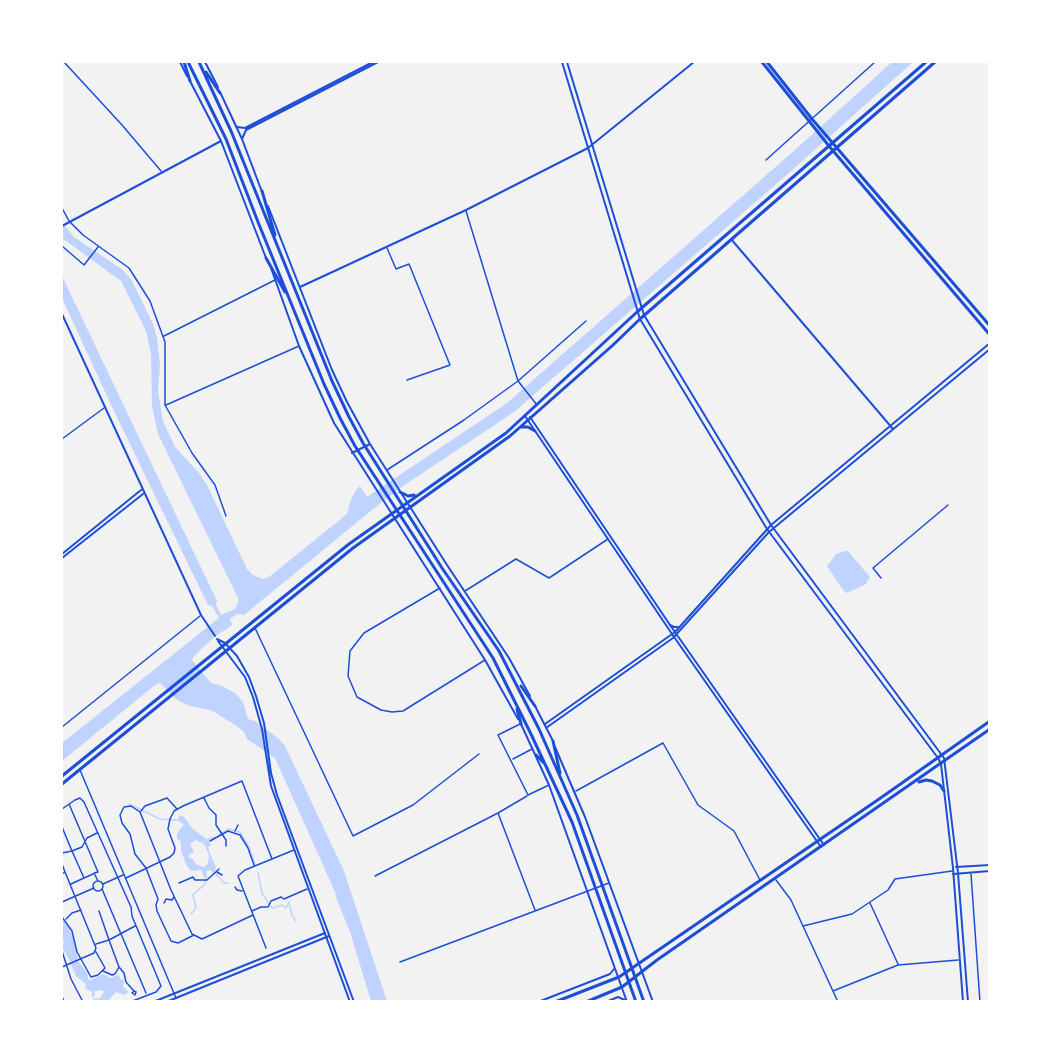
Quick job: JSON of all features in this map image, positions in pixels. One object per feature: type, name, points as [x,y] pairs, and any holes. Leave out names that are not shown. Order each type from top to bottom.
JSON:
[{"type":"main road","points":[[184,62],[190,81],[221,141],[299,346],[334,423],[485,660],[533,748],[549,785],[627,1001]]},
{"type":"main road","points":[[184,62],[226,138],[324,384],[355,446],[493,658],[546,765],[572,822],[636,1002]]},
{"type":"main road","points":[[200,62],[220,93]]},
{"type":"main road","points":[[200,62],[231,131],[332,381],[363,443],[442,568],[535,706]]},
{"type":"main road","points":[[205,62],[242,139],[332,370],[370,444],[509,658],[553,741],[575,792],[653,1002]]},
{"type":"main road","points":[[235,125],[245,128],[373,62]]},
{"type":"main road","points":[[242,139],[246,130],[378,62]]},
{"type":"main road","points":[[562,62],[640,318],[768,531],[941,764],[953,871],[963,1002]]},
{"type":"main road","points":[[567,62],[644,315],[772,527],[945,762],[958,873],[968,1002]]},
{"type":"main road","points":[[300,287],[466,210],[588,148],[694,62]]},
{"type":"main road","points":[[762,62],[811,120]]},
{"type":"main road","points":[[767,62],[816,127],[990,335]]},
{"type":"main road","points":[[62,784],[254,627],[395,517],[418,494],[513,426],[637,312],[926,62]]},
{"type":"main road","points":[[62,776],[349,544],[399,507],[421,499],[529,421],[640,318],[935,62]]},
{"type":"main road","points":[[62,226],[221,141]]},
{"type":"main road","points":[[835,150],[990,326]]},
{"type":"main road","points":[[262,191],[277,246]]},
{"type":"main road","points":[[731,239],[892,427]]},
{"type":"main road","points":[[267,258],[290,301]]},
{"type":"main road","points":[[62,314],[141,490],[201,615],[216,638],[228,649],[245,678],[259,710],[272,785],[352,1002]]},
{"type":"main road","points":[[546,728],[674,633],[772,527],[990,343]]},
{"type":"main road","points":[[892,427],[990,349]]},
{"type":"main road","points":[[526,415],[668,626],[822,846]]},
{"type":"main road","points":[[513,426],[529,421]]},
{"type":"main road","points":[[518,429],[528,427],[536,430]]},
{"type":"main road","points":[[352,453],[370,444]]},
{"type":"main road","points":[[62,554],[141,490]]},
{"type":"main road","points":[[400,492],[409,496],[418,494]]},
{"type":"main road","points":[[62,558],[143,494]]},
{"type":"main road","points":[[385,502],[392,507],[399,507]]},
{"type":"main road","points":[[668,626],[682,626]]},
{"type":"main road","points":[[544,724],[674,633]]},
{"type":"main road","points":[[513,675],[563,783],[591,851],[644,1002]]},
{"type":"main road","points":[[515,701],[521,724]]},
{"type":"main road","points":[[555,1002],[619,977],[990,721]]},
{"type":"main road","points":[[585,1002],[622,987],[990,729]]},
{"type":"main road","points":[[553,741],[563,783]]},
{"type":"main road","points":[[536,756],[546,765]]},
{"type":"main road","points":[[906,788],[928,780],[939,784],[944,791]]},
{"type":"main road","points":[[953,871],[957,867],[990,865]]},
{"type":"main road","points":[[953,871],[958,873],[990,871]]},
{"type":"main road","points":[[166,1002],[175,996],[326,932]]},
{"type":"main road","points":[[153,1002],[175,996],[328,937]]},
{"type":"main road","points":[[538,1002],[610,974],[615,966]]},
{"type":"main road","points":[[606,1002],[618,997],[627,1001]]},
{"type":"street","points":[[64,62],[162,173]]},
{"type":"street","points":[[766,160],[875,62]]},
{"type":"street","points":[[62,208],[69,221],[83,235],[129,268],[150,301],[163,336],[167,362],[165,405],[192,453],[214,485],[226,516]]},
{"type":"street","points":[[466,210],[518,381],[541,410]]},
{"type":"street","points":[[62,246],[84,265],[98,246]]},
{"type":"street","points":[[387,247],[396,269],[409,264],[450,366],[407,380]]},
{"type":"street","points":[[163,336],[275,280]]},
{"type":"street","points":[[386,470],[464,420],[518,381],[586,321]]},
{"type":"street","points":[[165,405],[299,346]]},
{"type":"street","points":[[62,439],[104,408]]},
{"type":"street","points":[[881,578],[873,568],[948,505]]},
{"type":"street","points":[[464,591],[516,559],[549,578],[609,538]]},
{"type":"street","points":[[440,588],[364,633],[350,651],[348,676],[357,697],[381,710],[403,711],[485,660]]},
{"type":"street","points":[[62,727],[201,615]]},
{"type":"street","points":[[254,627],[353,836],[413,805],[479,754]]},
{"type":"street","points":[[521,724],[498,735],[528,795]]},
{"type":"street","points":[[575,792],[663,743],[698,805],[734,831],[761,881]]},
{"type":"street","points":[[511,760],[533,748]]},
{"type":"street","points":[[79,769],[175,996]]},
{"type":"street","points":[[126,878],[170,857],[175,851],[169,834],[169,820],[177,809],[242,782],[272,859]]},
{"type":"street","points":[[375,876],[549,785]]},
{"type":"street","points":[[204,797],[209,808],[216,815],[216,825],[222,833],[226,846]]},
{"type":"street","points":[[141,811],[145,806],[167,798],[177,809]]},
{"type":"street","points":[[62,809],[75,800],[83,800],[103,847],[108,852],[161,986],[156,992],[130,1002]]},
{"type":"street","points":[[69,804],[98,872],[70,884]]},
{"type":"street","points":[[194,934],[178,943],[171,941],[157,911],[158,899],[146,867],[135,854],[130,834],[122,823],[120,815],[126,806],[141,811],[189,931],[194,934],[202,939],[253,915]]},
{"type":"street","points":[[498,813],[535,910]]},
{"type":"street","points":[[234,832],[237,826]]},
{"type":"street","points":[[62,827],[84,878]]},
{"type":"street","points":[[62,853],[79,849],[87,838],[97,832]]},
{"type":"street","points":[[210,841],[222,833],[234,832],[243,838],[255,866]]},
{"type":"street","points":[[266,948],[238,876],[241,872],[295,849]]},
{"type":"street","points":[[62,864],[96,944],[96,951],[105,968],[95,977],[91,977],[79,959],[74,935],[62,917]]},
{"type":"street","points":[[179,883],[193,877],[195,880],[206,880],[219,869]]},
{"type":"street","points":[[803,926],[852,914],[888,890],[895,879],[953,871]]},
{"type":"street","points":[[970,872],[980,1002]]},
{"type":"street","points":[[94,873],[98,881],[103,884]]},
{"type":"street","points":[[216,873],[222,875]]},
{"type":"street","points":[[103,884],[124,875]]},
{"type":"street","points":[[776,879],[791,900],[838,1002]]},
{"type":"street","points":[[94,888],[94,884],[98,881]]},
{"type":"street","points":[[400,962],[609,882]]},
{"type":"street","points":[[103,884],[102,888],[147,994]]},
{"type":"street","points":[[235,887],[243,891]]},
{"type":"street","points":[[62,902],[94,888],[98,891],[102,888]]},
{"type":"street","points":[[251,912],[260,907],[269,906],[271,901],[281,897],[284,899],[309,888]]},
{"type":"street","points":[[164,902],[175,897]]},
{"type":"street","points":[[870,902],[898,965]]},
{"type":"street","points":[[65,919],[81,910]]},
{"type":"street","points":[[99,911],[119,967],[123,970],[126,982],[136,992],[137,998]]},
{"type":"street","points":[[62,924],[66,925]]},
{"type":"street","points":[[96,944],[122,935],[136,926]]},
{"type":"street","points":[[62,951],[83,1002]]},
{"type":"street","points":[[62,967],[96,951]]},
{"type":"street","points":[[833,991],[898,965],[959,960]]},
{"type":"street","points":[[103,970],[112,975],[119,967]]},
{"type":"street","points":[[62,996],[64,1002]]},
{"type":"water","points":[[892,62],[913,62],[514,412],[378,505],[244,615],[237,614],[230,619],[232,625],[213,638],[194,656],[192,660],[211,683],[235,693],[243,702],[248,719],[255,721],[285,746],[344,871],[387,1001],[371,1001],[336,894],[275,758],[247,739],[238,727],[213,711],[187,705],[176,699],[160,683],[62,761],[62,743],[219,618],[212,606],[208,605],[112,407],[62,298],[62,276],[217,601],[221,615],[235,609],[239,600],[158,434],[152,406],[151,354],[146,331],[121,281],[62,238],[62,222],[74,237],[123,270],[132,281],[153,324],[157,338],[160,365],[158,391],[163,421],[175,447],[207,485],[247,569],[253,575],[263,579],[269,577],[347,514],[355,491],[360,486],[367,497],[507,403]]},
{"type":"water","points":[[848,551],[870,577],[866,584],[847,593],[827,566],[836,554]]},
{"type":"water","points":[[180,815],[184,817],[193,829],[209,841],[211,846],[208,847],[216,867],[214,874],[211,870],[206,871],[207,879],[201,870],[191,871],[187,866],[181,851],[181,842],[177,838],[177,833],[184,825],[177,820]],"holes":[[[196,840],[204,844],[209,855],[208,864],[203,867],[196,864],[188,855],[194,852],[190,844]]]},
{"type":"water","points":[[62,918],[74,937],[78,961],[87,973],[89,981],[103,974],[110,978],[119,975],[120,979],[124,980],[123,987],[128,991],[125,995],[116,992],[108,1001],[94,1001],[93,998],[99,999],[104,992],[95,991],[95,996],[92,997],[92,992],[85,988],[86,984],[76,976],[62,948],[64,941]]},
{"type":"waterway","points":[[129,804],[160,819],[177,820]]},
{"type":"waterway","points":[[219,835],[229,829],[240,832],[255,864]]},
{"type":"waterway","points":[[206,840],[215,837]]},
{"type":"waterway","points":[[215,873],[224,883],[228,883]]},
{"type":"waterway","points":[[258,873],[262,893],[271,907],[282,905],[286,908],[289,902],[292,916],[296,921]]},
{"type":"waterway","points":[[191,914],[196,908],[193,895],[206,881]]}]
